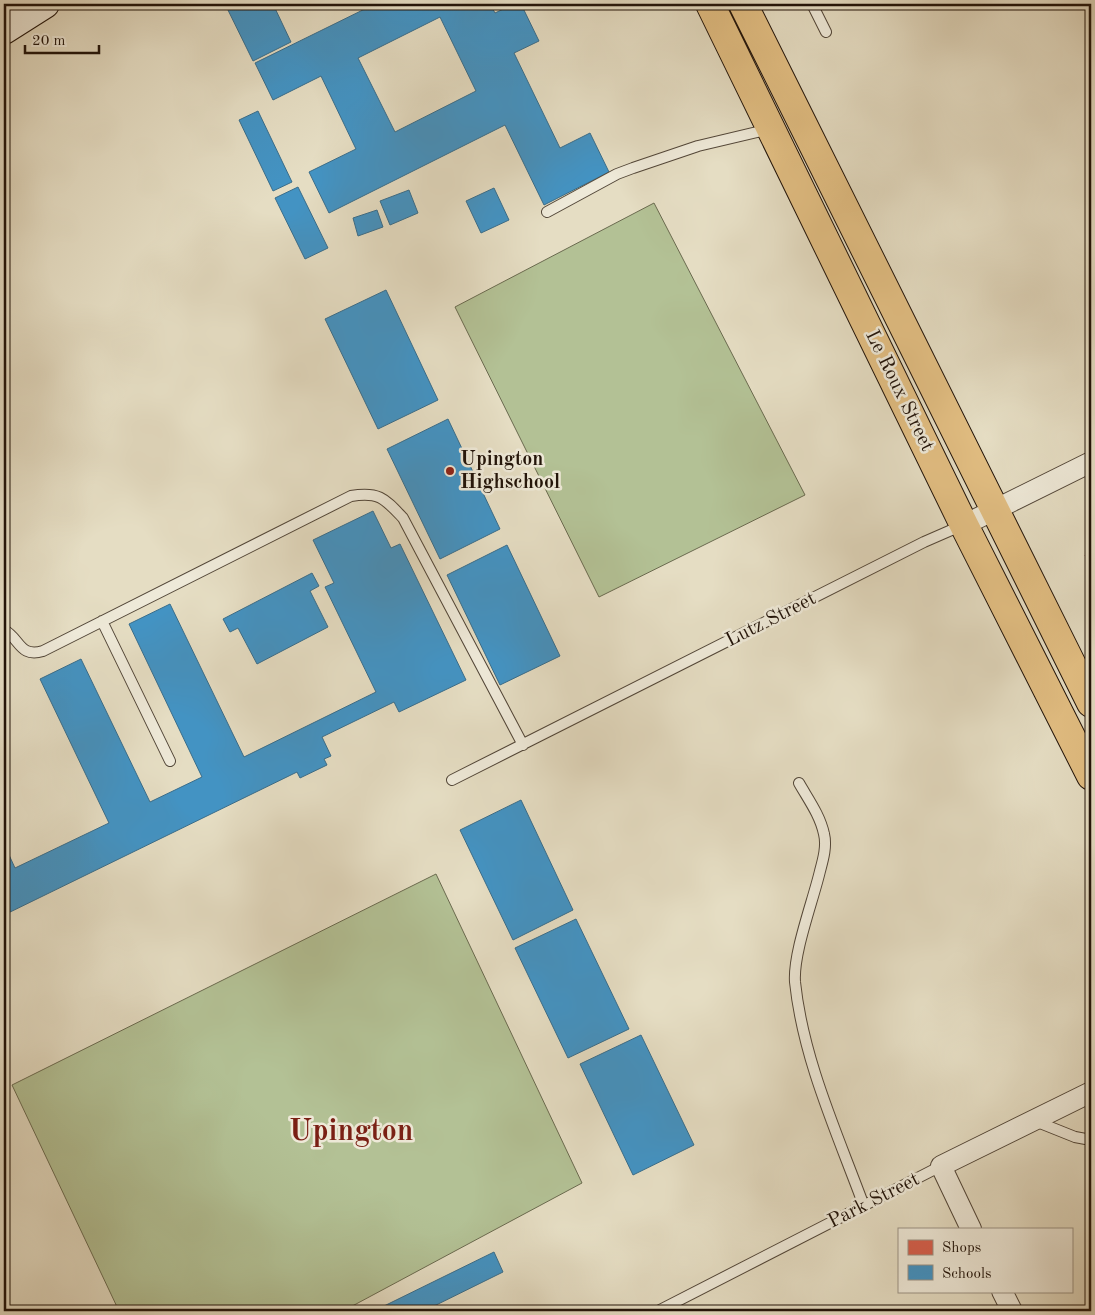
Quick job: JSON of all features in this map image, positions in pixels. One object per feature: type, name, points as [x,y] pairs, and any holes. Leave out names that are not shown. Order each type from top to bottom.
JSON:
[{"type":"highway","name":"Le Roux Street","points":[[710,4],[964,524],[1091,776]]},
{"type":"highway","name":"Le Roux Street","points":[[743,4],[1091,703]]},
{"type":"street","points":[[4,30],[45,4]]},
{"type":"street","name":"Lutz Street","points":[[964,524],[1091,462]]},
{"type":"street","name":"Park Street","points":[[941,1166],[1091,1092]]},
{"type":"street","points":[[941,1166],[971,1228]]},
{"type":"street","points":[[1002,1292],[1012,1311]]},
{"type":"lane","points":[[812,4],[826,32]]},
{"type":"lane","points":[[547,212],[633,168],[698,146],[771,129]]},
{"type":"lane","points":[[4,630],[21,647],[34,654],[102,622],[351,496],[366,493],[383,497],[403,518],[522,745]]},
{"type":"lane","name":"Lutz Street","points":[[452,780],[924,542],[964,524]]},
{"type":"lane","points":[[102,622],[170,761]]},
{"type":"lane","points":[[799,783],[819,818],[825,835],[824,856],[797,956],[795,980],[802,1031],[824,1098],[864,1206]]},
{"type":"lane","points":[[1034,1120],[1075,1137],[1091,1140]]},
{"type":"lane","name":"Park Street","points":[[658,1311],[941,1166]]},
{"type":"green space","points":[[654,203],[805,495],[599,597],[455,307]]},
{"type":"green space","points":[[436,874],[582,1183],[343,1311],[119,1311],[12,1085]]},
{"type":"building: Shops","points":[[1091,552],[1091,568],[1085,555]]},
{"type":"building: Schools","points":[[225,4],[273,4],[291,42],[253,61]]},
{"type":"building: Schools","points":[[375,4],[490,4],[495,13],[514,4],[521,4],[539,41],[514,53],[560,148],[590,133],[609,172],[544,205],[505,125],[329,213],[309,172],[356,149],[321,76],[273,100],[255,63]],"holes":[[[440,17],[476,91],[395,132],[358,58]]]},
{"type":"building: Schools","points":[[258,111],[292,182],[273,191],[239,120]]},
{"type":"building: Schools","points":[[298,187],[328,248],[305,259],[275,198]]},
{"type":"building: Schools","points":[[494,188],[509,220],[481,233],[466,201]]},
{"type":"building: Schools","points":[[409,190],[418,213],[390,225],[380,201]]},
{"type":"building: Schools","points":[[377,210],[383,227],[358,236],[353,218]]},
{"type":"building: Schools","points":[[386,290],[438,400],[378,429],[325,319]]},
{"type":"building: Schools","points":[[448,419],[500,529],[440,559],[387,449]]},
{"type":"building: Schools","points":[[373,511],[391,548],[400,544],[466,680],[399,712],[394,702],[322,737],[331,756],[324,759],[327,765],[300,778],[297,772],[4,915],[4,844],[15,868],[109,823],[40,679],[81,659],[150,802],[202,777],[129,624],[170,604],[244,757],[376,692],[325,587],[334,583],[313,540]]},
{"type":"building: Schools","points":[[507,545],[560,656],[500,685],[447,575]]},
{"type":"building: Schools","points":[[312,573],[319,586],[310,591],[328,627],[257,664],[238,628],[230,632],[223,619]]},
{"type":"building: Schools","points":[[521,800],[573,910],[513,940],[460,830]]},
{"type":"building: Schools","points":[[576,919],[629,1029],[568,1058],[515,948]]},
{"type":"building: Schools","points":[[641,1035],[694,1145],[633,1175],[580,1064]]},
{"type":"building: Schools","points":[[494,1252],[503,1272],[424,1311],[384,1311],[382,1307]]},
{"type":"place","name":"Upington Highschool","points":[[450,471]]},
{"type":"district","name":"Upington","points":[[351,1132]]}]
